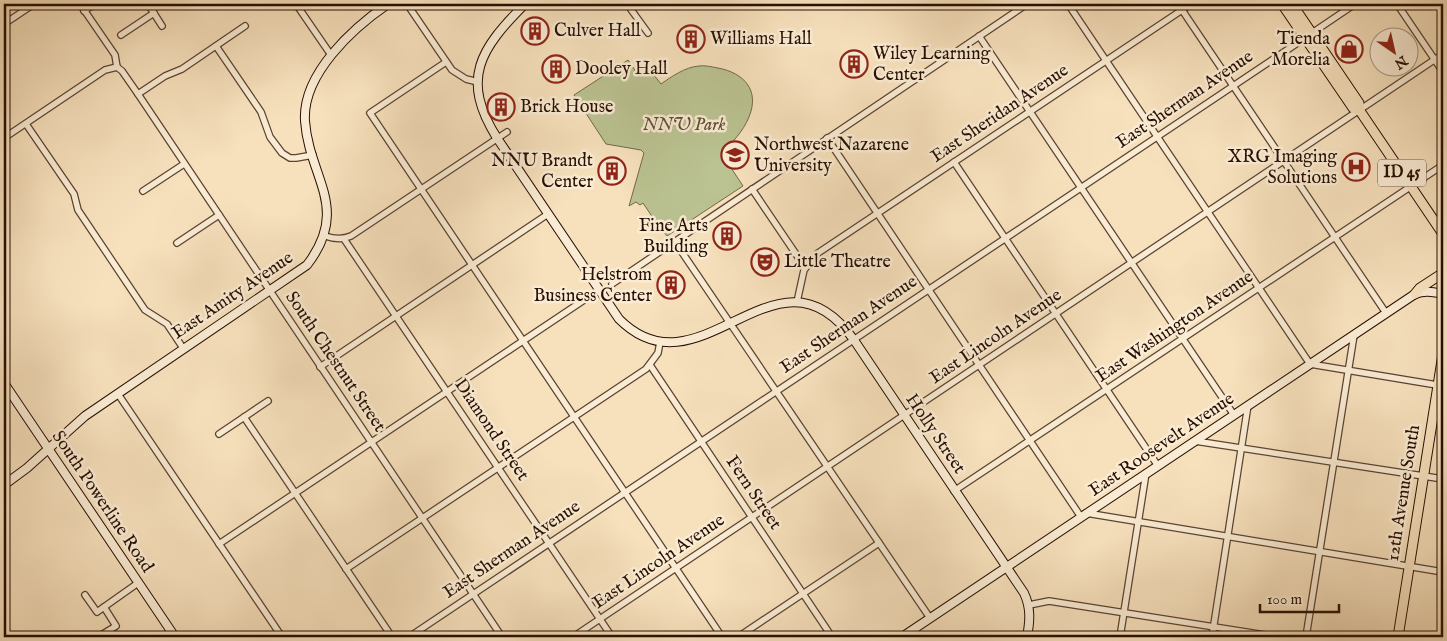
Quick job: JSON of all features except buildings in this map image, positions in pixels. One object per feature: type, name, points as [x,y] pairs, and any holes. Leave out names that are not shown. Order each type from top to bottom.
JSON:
[{"type":"main road","name":"ID 45","points":[[1282,4],[1308,35],[1325,60],[1334,65],[1360,103],[1360,111]]},
{"type":"main road","name":"ID 45","points":[[1292,5],[1308,35],[1353,108],[1360,111],[1443,234]]},
{"type":"main road","points":[[1415,294],[1420,288],[1443,273]]},
{"type":"main road","name":"12th Avenue South","points":[[1398,637],[1423,476],[1441,386],[1443,354]]},
{"type":"street","points":[[4,24],[34,4]]},
{"type":"street","name":"South Chestnut Street","points":[[80,4],[114,55],[117,68],[122,71],[138,94],[502,637]]},
{"type":"street","points":[[84,11],[94,4]]},
{"type":"street","points":[[148,4],[162,26]]},
{"type":"street","points":[[296,4],[331,55]]},
{"type":"street","points":[[388,4],[361,24],[331,55],[313,85],[306,107],[307,132],[326,199],[327,222],[325,236],[333,239],[351,236],[507,132]]},
{"type":"street","points":[[407,4],[446,62],[457,75],[466,80],[478,82]]},
{"type":"street","points":[[627,4],[648,33]]},
{"type":"street","points":[[612,284],[1027,4]]},
{"type":"street","points":[[1068,4],[1310,364],[1441,386]]},
{"type":"street","points":[[1178,4],[1386,313]]},
{"type":"street","name":"East Sheridan Avenue","points":[[806,266],[818,253],[1192,4]]},
{"type":"street","name":"East Sherman Avenue","points":[[409,637],[1355,4]]},
{"type":"street","points":[[1398,4],[1443,72]]},
{"type":"street","points":[[520,5],[492,39],[480,66],[478,82],[483,114],[497,138],[599,290],[619,319],[627,326],[644,337],[660,342],[689,341],[774,304],[797,302],[806,266],[752,189]]},
{"type":"street","points":[[121,35],[154,13]]},
{"type":"street","points":[[138,94],[165,76],[182,69],[245,26]]},
{"type":"street","points":[[979,36],[1234,415]]},
{"type":"street","points":[[216,46],[261,112],[270,137],[282,154],[290,158],[313,155]]},
{"type":"street","name":"East Lincoln Avenue","points":[[573,637],[1443,54]]},
{"type":"street","points":[[446,62],[370,113],[722,637]]},
{"type":"street","points":[[4,138],[105,70],[117,68]]},
{"type":"street","points":[[26,124],[74,194],[78,210],[145,310],[167,324],[183,348]]},
{"type":"street","points":[[828,138],[1031,441],[1084,515],[1443,572]]},
{"type":"street","points":[[954,162],[1158,466]]},
{"type":"street","points":[[144,192],[184,164]]},
{"type":"street","name":"East Washington Avenue","points":[[954,491],[1443,165]]},
{"type":"street","points":[[320,367],[548,214]]},
{"type":"street","points":[[177,243],[219,215]]},
{"type":"street","name":"East Amity Avenue","points":[[4,485],[27,468],[72,426],[183,348],[307,265],[318,251],[325,236]]},
{"type":"street","name":"Diamond Street","points":[[344,238],[612,637]]},
{"type":"street","points":[[675,242],[930,618]]},
{"type":"street","points":[[219,544],[599,290]]},
{"type":"street","points":[[1415,294],[1429,291],[1443,294]]},
{"type":"street","name":"East Roosevelt Avenue","points":[[902,637],[1415,294]]},
{"type":"street","name":"Holly Street","points":[[797,302],[821,308],[836,318],[854,340],[1024,593],[1029,605]]},
{"type":"street","points":[[1306,637],[1354,335]]},
{"type":"street","points":[[346,569],[650,366],[658,353],[660,342]]},
{"type":"street","name":"Fern Street","points":[[650,366],[832,637]]},
{"type":"street","name":"South Powerline Road","points":[[4,383],[175,637]]},
{"type":"street","points":[[118,394],[282,637]]},
{"type":"street","points":[[219,434],[268,401]]},
{"type":"street","points":[[1212,637],[1248,405]]},
{"type":"street","points":[[244,417],[392,637]]},
{"type":"street","points":[[1196,440],[1443,479]]},
{"type":"street","points":[[1120,637],[1146,473]]},
{"type":"street","points":[[738,637],[879,543]]},
{"type":"street","points":[[85,595],[96,612],[138,583]]},
{"type":"street","points":[[1028,637],[1029,605],[1049,601],[1278,637]]},
{"type":"street","points":[[98,637],[116,626],[104,607]]},
{"type":"green space","name":"NNU Park","points":[[628,60],[639,76],[650,70],[661,84],[683,70],[706,66],[727,70],[735,74],[747,84],[751,91],[752,107],[747,122],[722,154],[743,186],[667,236],[643,203],[640,205],[636,202],[629,206],[644,153],[641,150],[606,144],[574,95]]},
{"type":"place","name":"Culver Hall","points":[[535,31]]},
{"type":"place","name":"Williams Hall","points":[[691,39]]},
{"type":"place","name":"Tienda Morelia","points":[[1349,49]]},
{"type":"place","name":"Wiley Learning Center","points":[[854,64]]},
{"type":"place","name":"Dooley Hall","points":[[556,69]]},
{"type":"place","name":"Brick House","points":[[501,107]]},
{"type":"place","name":"Northwest Nazarene University","points":[[735,155]]},
{"type":"place","name":"XRG Imaging Solutions","points":[[1356,167]]},
{"type":"place","name":"NNU Brandt Center","points":[[612,171]]},
{"type":"place","name":"Fine Arts Building","points":[[727,236]]},
{"type":"place","name":"Little Theatre","points":[[765,262]]},
{"type":"place","name":"Helstrom Business Center","points":[[671,285]]}]
